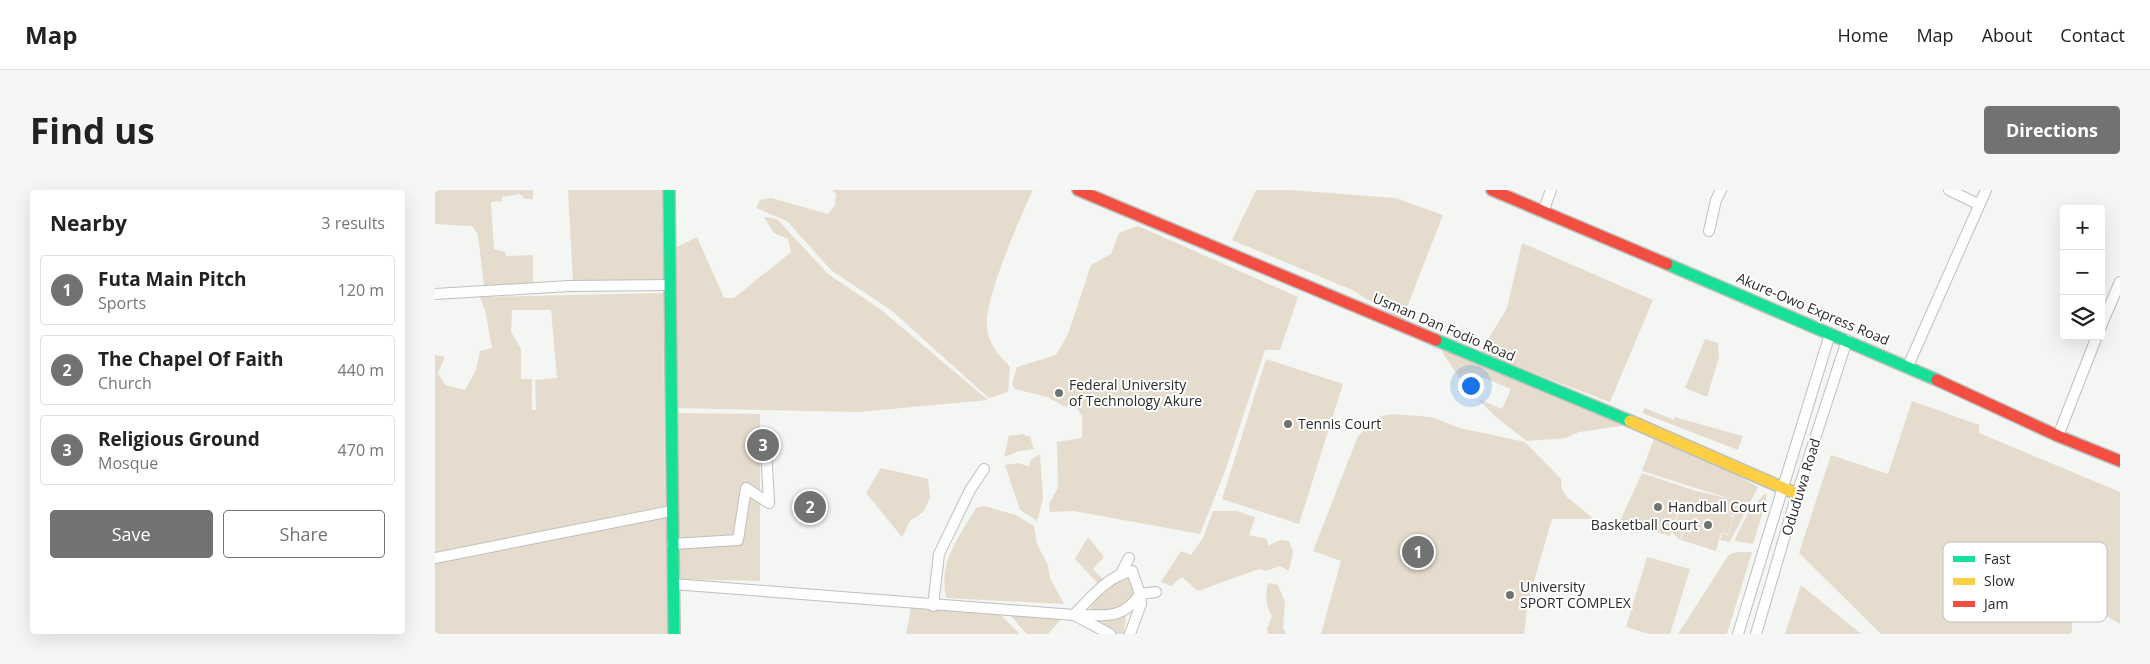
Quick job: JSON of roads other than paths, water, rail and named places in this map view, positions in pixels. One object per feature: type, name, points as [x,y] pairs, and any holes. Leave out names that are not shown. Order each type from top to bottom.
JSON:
[{"type":"main road","points":[[669,190],[671,511],[674,634]]},
{"type":"main road","name":"Usman Dan Fodio Road","points":[[1078,190],[1705,452],[1797,494]]},
{"type":"main road","name":"Akure-Owo Express Road","points":[[1491,190],[1908,366],[2058,436],[2120,461]]},
{"type":"street","points":[[1543,212],[1551,190]]},
{"type":"street","points":[[1709,231],[1716,200],[1721,190]]},
{"type":"street","points":[[1949,190],[1978,204]]},
{"type":"street","points":[[1908,366],[1978,204],[1986,190]]},
{"type":"street","points":[[2105,317],[2120,282]]},
{"type":"street","points":[[435,294],[569,286],[669,286]]},
{"type":"street","points":[[1738,634],[1830,334]]},
{"type":"street","name":"Oduduwa Road","points":[[1757,634],[1797,494],[1847,340]]},
{"type":"street","points":[[2058,436],[2095,340]]},
{"type":"street","points":[[1815,385],[1830,390]]},
{"type":"street","points":[[672,544],[738,540],[746,488],[769,503],[766,447]]},
{"type":"street","points":[[933,606],[939,554],[970,490],[984,469]]},
{"type":"street","points":[[435,558],[671,511]]},
{"type":"street","points":[[1074,615],[1092,595],[1121,573],[1129,558]]},
{"type":"street","points":[[1121,573],[1132,571],[1140,594],[1141,604],[1130,634]]},
{"type":"street","points":[[673,584],[933,606],[1074,615],[1115,615],[1133,605],[1140,594]]},
{"type":"street","points":[[1140,594],[1156,592]]},
{"type":"street","points":[[1074,615],[1109,634]]},
{"type":"place","name":"Federal University of Technology Akure","points":[[1059,393]]},
{"type":"place","name":"Tennis Court","points":[[1288,424]]},
{"type":"place","name":"Religious Ground","points":[[763,445]]},
{"type":"place","name":"The Chapel Of Faith","points":[[810,507]]},
{"type":"place","name":"Handball Court","points":[[1658,507]]},
{"type":"place","name":"Basketball Court","points":[[1708,525]]},
{"type":"place","name":"Futa Main Pitch","points":[[1418,552]]},
{"type":"place","name":"University SPORT COMPLEX","points":[[1510,595]]}]
